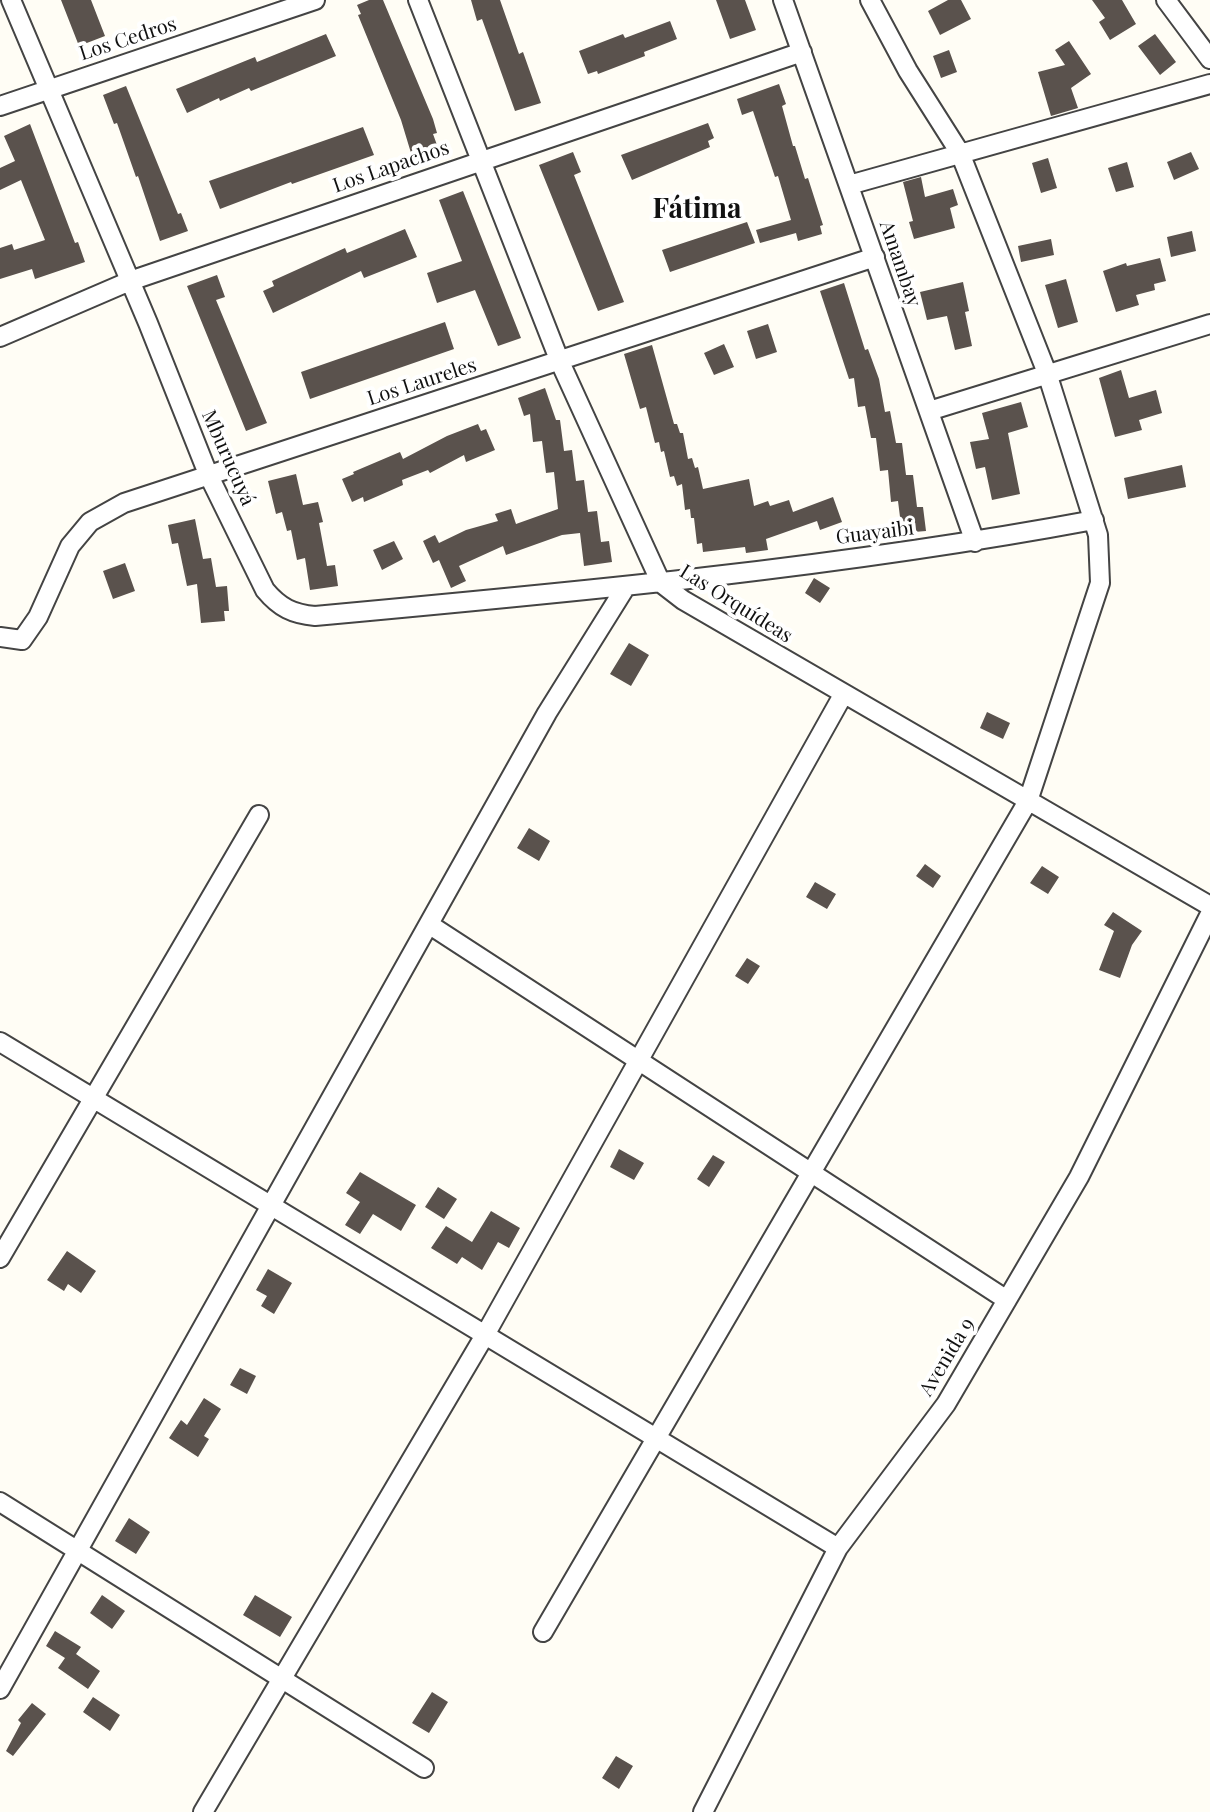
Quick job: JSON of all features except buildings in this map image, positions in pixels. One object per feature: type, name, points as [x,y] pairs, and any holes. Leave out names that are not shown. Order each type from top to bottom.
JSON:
[{"type":"street","name":"Mburucuyá","points":[[11,0],[208,474],[265,590],[278,605],[296,614],[315,616],[661,583]]},
{"type":"street","name":"Los Cedros","points":[[0,106],[315,0]]},
{"type":"street","name":"Las Orquídeas","points":[[418,0],[560,362],[661,583],[683,600],[843,695],[1210,906]]},
{"type":"street","name":"Amambay","points":[[783,0],[975,542]]},
{"type":"street","points":[[543,1632],[1028,801],[1100,583],[1098,535],[1047,373],[960,153],[908,71],[870,0]]},
{"type":"street","points":[[1166,0],[1210,59]]},
{"type":"street","name":"Los Lapachos","points":[[0,337],[130,281],[802,52]]},
{"type":"street","points":[[849,185],[1210,84]]},
{"type":"street","name":"Los Laureles","points":[[0,637],[22,640],[38,617],[70,546],[90,522],[124,503],[875,257]]},
{"type":"street","points":[[929,411],[1210,324]]},
{"type":"street","name":"Guayaibi","points":[[661,583],[975,542],[1094,520]]},
{"type":"street","points":[[0,1689],[547,713],[625,588]]},
{"type":"street","points":[[203,1812],[485,1335],[843,695]]},
{"type":"street","points":[[0,1258],[259,815]]},
{"type":"street","name":"Avenida 9","points":[[703,1812],[838,1548],[946,1404],[1079,1177],[1210,914]]},
{"type":"street","points":[[430,925],[1007,1300]]},
{"type":"street","points":[[0,1042],[838,1548]]},
{"type":"street","points":[[0,1502],[424,1768]]},
{"type":"district","name":"Fátima","points":[[697,209]]}]
